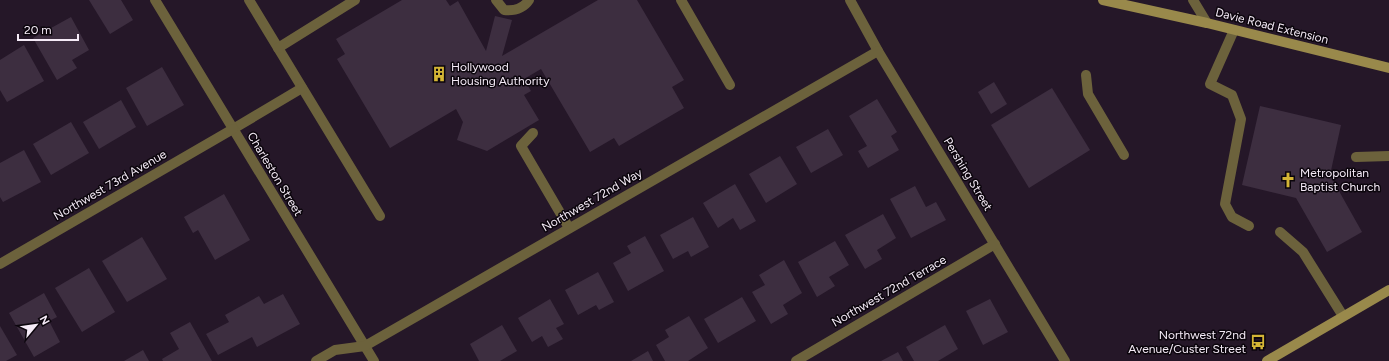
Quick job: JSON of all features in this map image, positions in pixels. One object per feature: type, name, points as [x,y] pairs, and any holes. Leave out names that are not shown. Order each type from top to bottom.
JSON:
[{"type":"main road","name":"Davie Road Extension","points":[[1103,0],[1207,23],[1389,68]]},
{"type":"main road","points":[[1267,361],[1389,290]]},
{"type":"street","name":"Charleston Street","points":[[155,0],[374,361]]},
{"type":"street","points":[[249,0],[380,216]]},
{"type":"street","points":[[278,48],[355,0]]},
{"type":"street","points":[[496,0],[504,10],[510,11],[516,11],[524,6],[529,0]]},
{"type":"street","points":[[680,0],[730,85]]},
{"type":"street","name":"Pershing Street","points":[[850,0],[878,51],[1065,361]]},
{"type":"street","points":[[1193,0],[1207,23]]},
{"type":"street","points":[[1234,30],[1210,84],[1232,95],[1242,119],[1225,204],[1232,217],[1249,226]]},
{"type":"street","name":"Northwest 72nd Way","points":[[316,361],[334,350],[365,346],[878,51]]},
{"type":"street","points":[[1086,76],[1088,94],[1124,155]]},
{"type":"street","name":"Northwest 73rd Avenue","points":[[0,264],[302,88]]},
{"type":"street","points":[[533,133],[520,146],[569,228]]},
{"type":"street","points":[[1356,157],[1389,156]]},
{"type":"street","points":[[1280,232],[1303,252],[1343,316]]},
{"type":"street","name":"Northwest 72nd Terrace","points":[[796,361],[995,244]]},
{"type":"building","points":[[89,0],[121,0],[133,20],[110,34]]},
{"type":"building","name":"Hollywood Housing Authority","points":[[402,0],[446,0],[450,6],[458,1],[486,51],[495,16],[512,20],[502,56],[598,0],[637,0],[684,80],[672,87],[684,108],[619,146],[614,138],[590,152],[541,69],[524,79],[531,91],[524,95],[539,120],[487,151],[457,140],[463,122],[456,109],[390,148],[337,59],[345,54],[336,39]]},
{"type":"building","points":[[71,17],[89,50],[72,60],[77,68],[57,80],[33,38]]},
{"type":"building","points":[[24,45],[44,81],[7,102],[0,90],[0,60]]},
{"type":"building","points":[[162,67],[184,105],[147,126],[126,88]]},
{"type":"building","points":[[994,82],[1007,104],[991,114],[978,92]]},
{"type":"building","points":[[1052,88],[1090,150],[1029,188],[991,125]]},
{"type":"building","points":[[877,99],[897,132],[891,136],[899,150],[868,168],[858,151],[867,146],[849,116]]},
{"type":"building","points":[[121,100],[136,127],[99,149],[83,122]]},
{"type":"building","name":"Metropolitan Baptist Church","points":[[1260,106],[1341,125],[1330,175],[1362,232],[1327,252],[1296,198],[1242,185]]},
{"type":"building","points":[[71,122],[89,153],[51,175],[33,144]]},
{"type":"building","points":[[828,129],[843,155],[811,173],[796,147]]},
{"type":"building","points":[[24,150],[41,182],[3,202],[0,197],[0,163]]},
{"type":"building","points":[[780,156],[797,184],[766,203],[749,174]]},
{"type":"building","points":[[735,184],[756,221],[740,230],[733,218],[718,228],[703,203]]},
{"type":"building","points":[[915,186],[926,207],[936,202],[946,220],[911,238],[890,199]]},
{"type":"building","points":[[224,194],[250,240],[215,260],[198,230],[193,233],[184,217]]},
{"type":"building","points":[[883,214],[896,238],[877,250],[882,259],[865,269],[845,235]]},
{"type":"building","points":[[693,217],[709,247],[691,257],[688,251],[673,259],[660,235]]},
{"type":"building","points":[[645,236],[664,271],[628,291],[613,263],[631,253],[627,246]]},
{"type":"building","points":[[142,237],[167,279],[127,302],[102,261]]},
{"type":"building","points":[[835,241],[849,265],[829,277],[835,286],[817,297],[798,262]]},
{"type":"building","points":[[784,260],[802,293],[783,305],[788,314],[771,324],[752,292],[765,285],[759,275]]},
{"type":"building","points":[[89,268],[115,312],[82,332],[55,288]]},
{"type":"building","points":[[598,272],[614,302],[599,310],[596,305],[578,315],[565,290]]},
{"type":"building","points":[[44,293],[57,317],[49,321],[60,342],[34,357],[9,313]]},
{"type":"building","points":[[283,294],[300,324],[257,347],[252,337],[218,355],[206,334],[229,322],[225,315],[259,296],[264,304]]},
{"type":"building","points":[[742,297],[756,321],[718,343],[704,319]]},
{"type":"building","points":[[550,299],[564,324],[556,328],[563,339],[548,347],[542,336],[532,342],[518,318]]},
{"type":"building","points":[[990,299],[1008,332],[983,345],[966,311]]},
{"type":"building","points":[[689,316],[708,348],[688,361],[665,361],[656,345],[669,337],[665,330]]},
{"type":"building","points":[[190,322],[212,361],[163,361],[162,359],[179,349],[170,333]]},
{"type":"building","points":[[502,325],[517,351],[500,361],[479,361],[470,344]]},
{"type":"building","points":[[945,325],[958,349],[938,361],[914,361],[906,347]]},
{"type":"building","points":[[0,326],[17,355],[6,361],[0,361]]},
{"type":"building","points":[[143,350],[149,361],[124,361]]},
{"type":"building","points":[[648,351],[653,361],[631,361]]},
{"type":"building","points":[[898,352],[903,361],[881,361]]},
{"type":"place","name":"Hollywood Housing Authority","points":[[439,74]]},
{"type":"place","name":"Metropolitan Baptist Church","points":[[1288,180]]},
{"type":"place","name":"Northwest 72nd Avenue/Custer Street","points":[[1258,342]]}]
